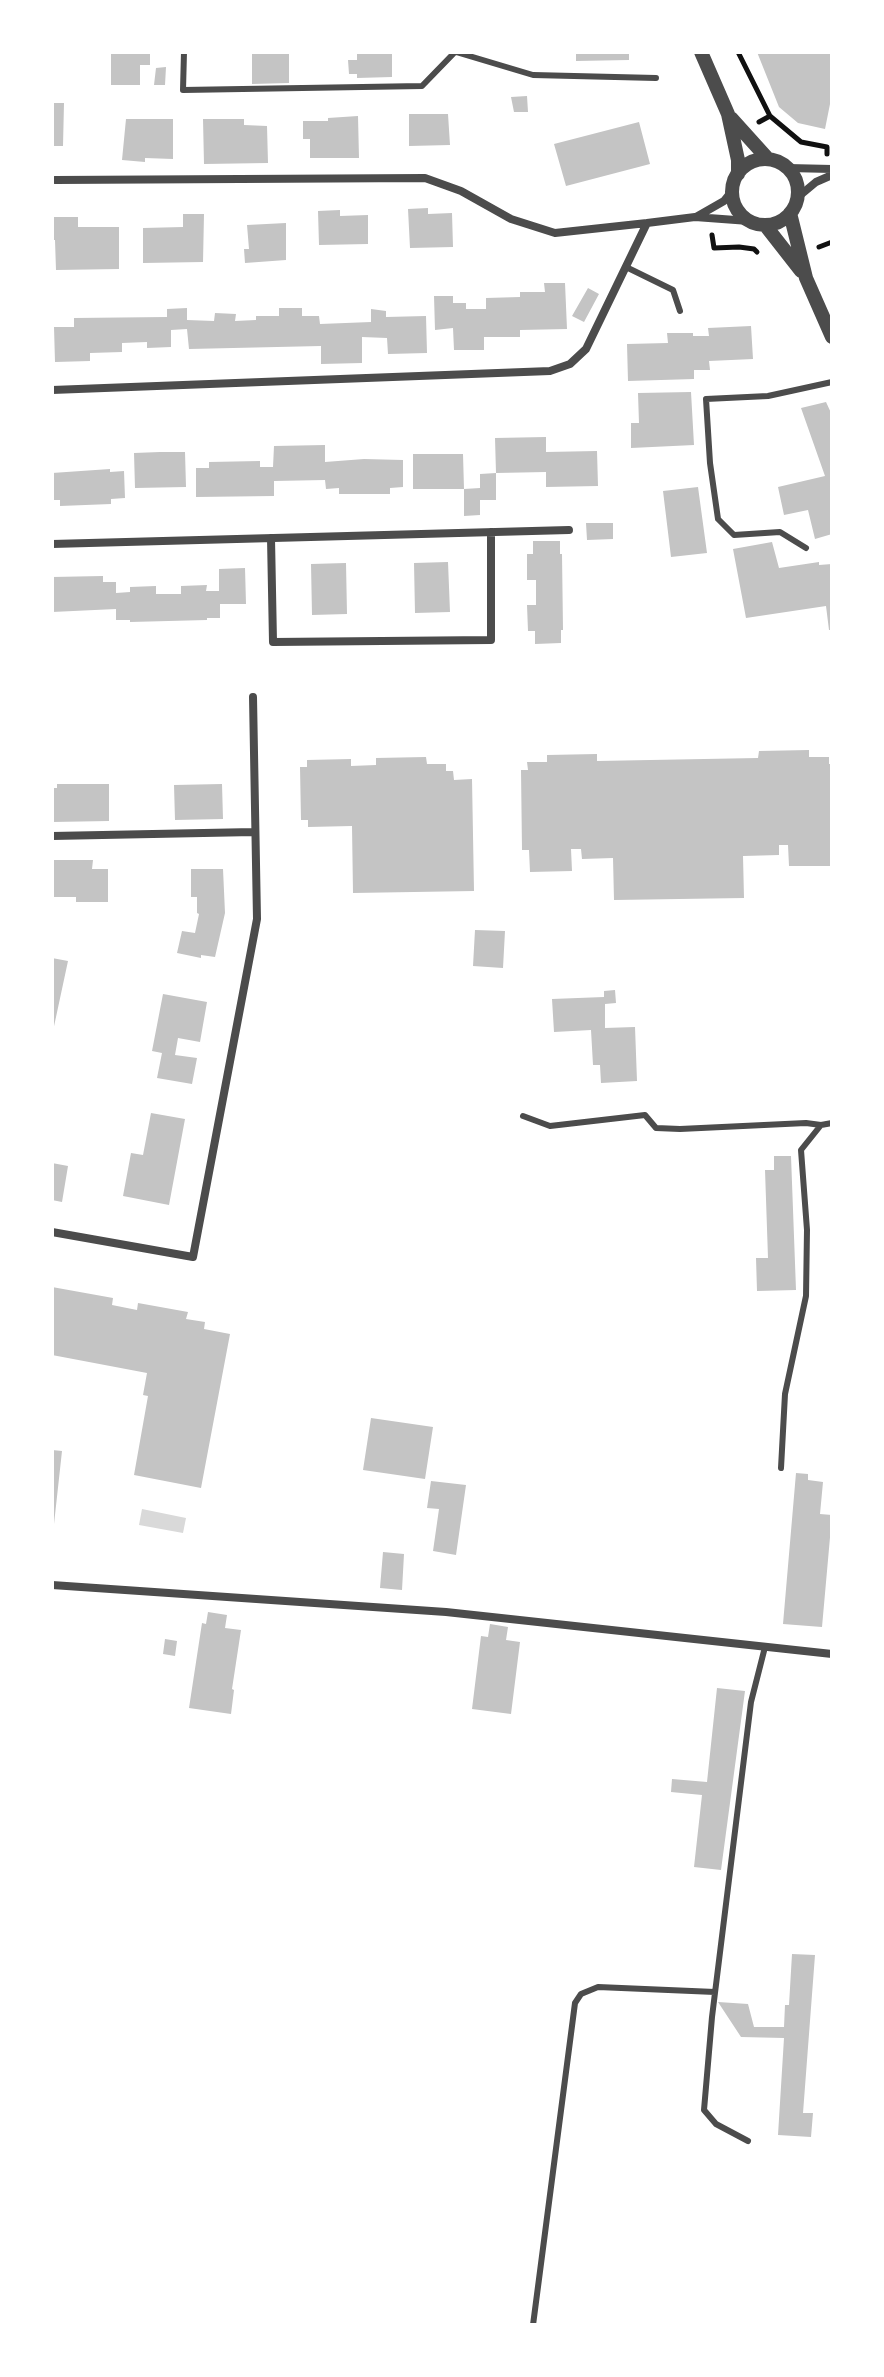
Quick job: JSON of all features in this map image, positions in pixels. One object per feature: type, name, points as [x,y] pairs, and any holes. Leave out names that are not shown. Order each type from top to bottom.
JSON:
[{"type":"street","points":[[695,217],[724,201],[732,191],[738,174],[728,114],[701,52]]},
{"type":"street","points":[[728,114],[768,159],[788,168],[832,169]]},
{"type":"street","points":[[738,174],[746,165],[768,159]]},
{"type":"street","points":[[788,168],[798,186],[798,197]]},
{"type":"street","points":[[55,180],[425,178],[461,191],[511,219],[555,233],[695,217],[765,225],[783,219],[790,213],[798,197],[816,182],[832,175]]},
{"type":"street","points":[[732,191],[736,208],[749,221]]},
{"type":"street","points":[[790,213],[806,278],[832,337]]},
{"type":"street","points":[[52,390],[550,371],[570,364],[586,349],[647,223]]},
{"type":"street","points":[[765,225],[806,278]]},
{"type":"street","points":[[52,544],[569,530]]},
{"type":"street","points":[[271,538],[273,642],[491,640],[491,532]]},
{"type":"street","points":[[52,1232],[193,1257],[257,919],[253,697]]},
{"type":"street","points":[[52,836],[254,832]]},
{"type":"street","points":[[52,1585],[446,1612],[832,1654]]},
{"type":"lane","points":[[184,52],[183,90],[422,86],[455,52],[533,75],[656,78]]},
{"type":"lane","points":[[626,267],[673,290],[680,311]]},
{"type":"lane","points":[[806,548],[780,532],[734,535],[718,519],[706,399],[768,396],[832,382]]},
{"type":"lane","points":[[523,1116],[550,1126],[645,1115],[656,1128],[680,1129],[832,1123]]},
{"type":"lane","points":[[781,1468],[785,1394],[806,1296],[807,1230],[801,1150],[821,1125]]},
{"type":"lane","points":[[748,2141],[716,2124],[704,2110],[715,1992],[751,1702],[765,1647]]},
{"type":"lane","points":[[533,2325],[575,2003],[581,1994],[598,1987],[715,1992]]},
{"type":"path","points":[[738,52],[770,116],[801,142],[827,147],[827,154]]},
{"type":"path","points":[[742,130],[770,116]]},
{"type":"path","points":[[710,218],[714,248],[754,249],[765,260]]},
{"type":"path","points":[[814,249],[832,242]]},
{"type":"shaded area","points":[[142,1509],[186,1518],[183,1533],[139,1525]]},
{"type":"building","points":[[111,52],[150,52],[150,65],[140,65],[140,85],[111,85]]},
{"type":"building","points":[[252,52],[289,52],[289,83],[252,84]]},
{"type":"building","points":[[357,52],[392,52],[392,77],[357,78],[357,74],[349,74],[348,60],[357,60]]},
{"type":"building","points":[[576,52],[629,52],[629,60],[576,61]]},
{"type":"building","points":[[757,52],[832,52],[832,94],[825,129],[798,123],[779,107]]},
{"type":"building","points":[[166,67],[165,85],[154,85],[156,68]]},
{"type":"building","points":[[527,96],[528,112],[514,112],[511,97]]},
{"type":"building","points":[[52,103],[64,103],[63,146],[52,146]]},
{"type":"building","points":[[409,114],[448,114],[450,145],[409,146]]},
{"type":"building","points":[[358,116],[359,158],[310,158],[310,139],[303,139],[303,121]]},
{"type":"building","points":[[126,119],[173,119],[173,159],[145,158],[145,162],[122,160]]},
{"type":"building","points":[[203,119],[244,119],[244,125],[267,126],[268,163],[204,164]]},
{"type":"building","points":[[639,122],[650,164],[566,186],[554,144]]},
{"type":"building","points":[[428,208],[428,214],[452,213],[453,247],[410,248],[408,209]]},
{"type":"building","points":[[340,210],[340,216],[368,215],[368,244],[319,245],[318,211]]},
{"type":"building","points":[[183,214],[204,214],[203,262],[143,263],[143,228],[183,227]]},
{"type":"building","points":[[52,217],[78,217],[78,227],[119,227],[119,269],[56,270]]},
{"type":"building","points":[[286,223],[286,260],[245,263],[244,249],[249,249],[247,225]]},
{"type":"building","points":[[544,283],[565,283],[567,329],[520,330],[520,337],[484,337],[484,350],[454,350],[453,328],[435,330],[434,296],[453,296],[453,303],[466,303],[466,309],[486,309],[486,298],[520,297],[520,292],[545,292]]},
{"type":"building","points":[[588,288],[599,294],[584,322],[572,316]]},
{"type":"building","points":[[187,308],[187,320],[214,321],[215,313],[236,314],[235,321],[256,320],[256,316],[279,316],[279,308],[302,308],[302,316],[319,316],[320,324],[371,322],[371,309],[386,311],[386,317],[426,316],[427,353],[388,354],[387,338],[362,337],[362,363],[321,364],[321,346],[189,349],[187,329],[171,330],[171,347],[147,348],[147,342],[122,343],[122,352],[90,353],[90,361],[55,362],[54,327],[74,327],[74,318],[167,317],[167,309]]},
{"type":"building","points":[[751,326],[753,359],[709,361],[710,370],[694,370],[694,379],[628,381],[627,344],[668,343],[667,333],[709,336],[708,328]]},
{"type":"building","points":[[691,392],[694,445],[631,448],[631,423],[639,423],[638,393]]},
{"type":"building","points":[[826,402],[832,415],[832,534],[815,539],[808,510],[784,515],[778,487],[825,476],[801,408]]},
{"type":"building","points":[[546,437],[546,452],[597,451],[598,486],[546,487],[546,472],[496,473],[495,438]]},
{"type":"building","points":[[325,445],[325,462],[403,460],[403,487],[390,488],[390,494],[339,494],[339,488],[326,489],[325,480],[274,481],[274,496],[196,497],[196,468],[209,468],[209,462],[260,461],[260,467],[273,467],[274,446]]},
{"type":"building","points":[[185,452],[186,487],[135,488],[134,453]]},
{"type":"building","points":[[413,454],[463,454],[464,489],[413,489]]},
{"type":"building","points":[[110,469],[110,472],[124,471],[125,498],[111,499],[111,504],[60,506],[60,500],[52,500],[52,473]]},
{"type":"building","points":[[496,473],[496,500],[480,500],[480,515],[464,516],[464,489],[480,488],[480,474]]},
{"type":"building","points":[[698,487],[707,553],[671,557],[663,491]]},
{"type":"building","points":[[586,523],[613,523],[613,539],[587,540]]},
{"type":"building","points":[[533,541],[560,541],[561,643],[535,644],[535,631],[528,631],[527,605],[536,605],[536,580],[527,580],[527,554],[533,554]]},
{"type":"building","points":[[772,542],[779,568],[819,562],[819,565],[832,564],[832,630],[829,630],[826,606],[746,618],[733,549]]},
{"type":"building","points":[[448,562],[450,612],[415,613],[414,563]]},
{"type":"building","points":[[346,563],[347,614],[312,615],[311,564]]},
{"type":"building","points":[[245,568],[246,604],[220,604],[220,618],[130,622],[116,620],[116,609],[52,612],[52,577],[103,576],[103,582],[116,582],[116,593],[130,592],[130,587],[156,586],[156,594],[181,594],[181,586],[207,585],[206,591],[219,591],[219,569]]},
{"type":"building","points":[[809,750],[809,757],[829,757],[829,764],[832,764],[831,866],[789,866],[788,845],[779,845],[779,855],[743,856],[744,898],[614,900],[613,858],[582,859],[581,849],[571,849],[572,871],[530,872],[529,850],[522,850],[521,770],[528,770],[527,762],[547,762],[547,755],[597,754],[597,761],[758,758],[759,751]]},
{"type":"building","points":[[426,757],[427,764],[446,764],[446,771],[453,771],[454,780],[472,779],[474,891],[353,893],[352,826],[308,827],[308,820],[301,820],[300,767],[307,767],[307,760],[351,759],[351,766],[376,765],[376,758]]},
{"type":"building","points":[[57,784],[109,784],[109,821],[52,822],[52,788],[57,788]]},
{"type":"building","points":[[222,784],[223,819],[175,820],[174,785]]},
{"type":"building","points":[[52,860],[93,860],[92,869],[108,869],[108,902],[76,902],[76,897],[52,897]]},
{"type":"building","points":[[191,869],[223,869],[225,913],[215,957],[201,955],[201,958],[177,953],[182,931],[195,933],[199,914],[197,897],[191,897]]},
{"type":"building","points":[[475,930],[505,931],[503,968],[473,966]]},
{"type":"building","points":[[52,958],[68,961],[53,1031],[52,1031]]},
{"type":"building","points":[[615,990],[616,1003],[605,1004],[605,1028],[635,1027],[637,1081],[601,1083],[600,1065],[593,1065],[591,1030],[554,1032],[552,999],[604,997],[604,991]]},
{"type":"building","points":[[163,994],[207,1002],[200,1042],[178,1038],[175,1055],[197,1058],[192,1084],[157,1078],[162,1053],[152,1051]]},
{"type":"building","points":[[151,1113],[185,1119],[169,1205],[123,1196],[131,1153],[143,1155]]},
{"type":"building","points":[[774,1156],[791,1156],[796,1290],[757,1291],[756,1258],[768,1258],[765,1170],[774,1170]]},
{"type":"building","points":[[52,1163],[68,1166],[62,1202],[52,1200]]},
{"type":"building","points":[[52,1287],[113,1298],[112,1305],[137,1310],[138,1303],[188,1312],[186,1319],[205,1322],[204,1329],[230,1334],[201,1488],[134,1475],[148,1396],[143,1395],[147,1373],[52,1355]]},
{"type":"building","points":[[371,1418],[433,1427],[425,1479],[363,1470]]},
{"type":"building","points":[[52,1450],[62,1451],[54,1524],[52,1524]]},
{"type":"building","points":[[796,1473],[808,1474],[808,1480],[823,1482],[820,1514],[832,1515],[822,1627],[783,1624]]},
{"type":"building","points":[[431,1481],[466,1485],[456,1555],[433,1551],[439,1509],[427,1508]]},
{"type":"building","points":[[383,1552],[404,1554],[402,1590],[380,1588]]},
{"type":"building","points":[[208,1612],[227,1615],[225,1628],[241,1630],[231,1714],[189,1708],[202,1623],[206,1624]]},
{"type":"building","points":[[490,1624],[508,1627],[506,1640],[520,1642],[511,1714],[472,1709],[481,1636],[488,1637]]},
{"type":"building","points":[[165,1639],[177,1641],[175,1656],[163,1654]]},
{"type":"building","points":[[717,1688],[745,1691],[721,1870],[694,1867],[702,1795],[671,1792],[672,1779],[707,1782]]},
{"type":"building","points":[[792,1954],[815,1955],[803,2113],[813,2113],[811,2137],[778,2135],[784,2038],[741,2037],[718,2002],[748,2004],[754,2027],[784,2027],[785,2005],[789,2005]]}]
